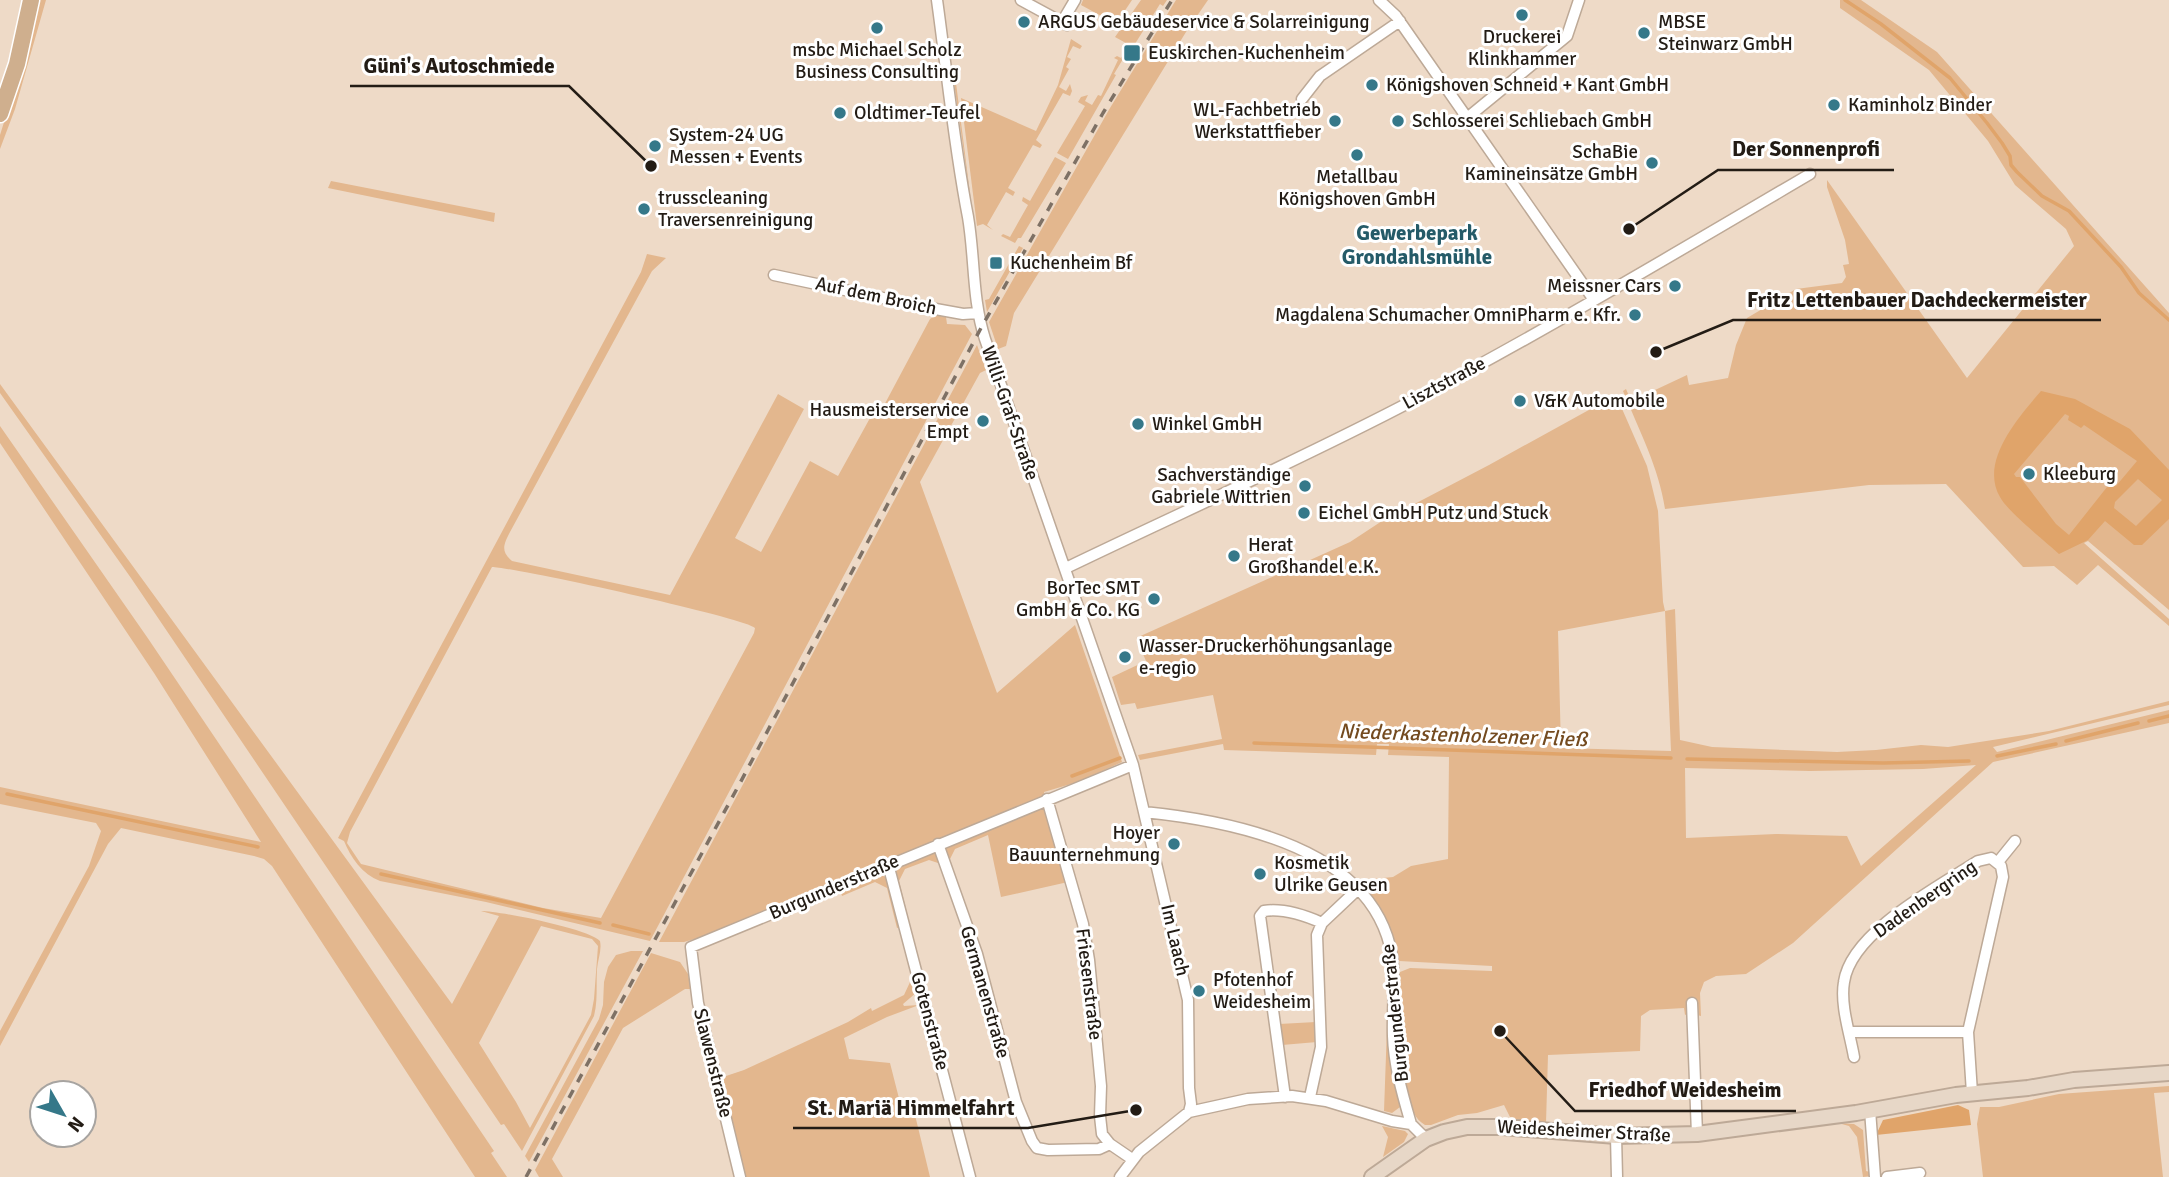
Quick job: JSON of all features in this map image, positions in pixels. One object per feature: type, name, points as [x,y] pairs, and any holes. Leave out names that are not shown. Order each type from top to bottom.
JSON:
[{"type":"main road","points":[[0,114],[17,64],[31,0]]},
{"type":"street","name":"Willi-Graf-Straße","points":[[937,0],[978,313],[1133,765],[1144,811]]},
{"type":"street","points":[[1021,0],[1065,24],[1074,0]]},
{"type":"street","points":[[1379,0],[1400,21],[1594,300]]},
{"type":"street","points":[[1467,118],[1567,36],[1579,0]]},
{"type":"street","points":[[1302,99],[1320,76],[1400,21]]},
{"type":"street","name":"Lisztstraße","points":[[1066,568],[1367,424],[1594,300],[1810,174]]},
{"type":"street","name":"Auf dem Broich","points":[[774,275],[941,310],[963,314],[978,313]]},
{"type":"street","name":"Burgunderstraße","points":[[691,947],[1133,765]]},
{"type":"street","name":"Friesenstraße","points":[[1047,799],[1083,924],[1101,1086],[1101,1126],[1102,1134],[1110,1144]]},
{"type":"street","name":"Burgunderstraße","points":[[1144,811],[1215,822],[1270,837],[1322,861],[1357,890],[1379,918],[1390,945],[1394,967],[1395,1056],[1411,1124]]},
{"type":"street","name":"Im Laach","points":[[1144,811],[1188,1000],[1189,1112]]},
{"type":"street","name":"Dadenbergring","points":[[1998,862],[2015,841]]},
{"type":"street","name":"Germanenstraße","points":[[938,844],[977,954],[1016,1102],[1032,1141],[1037,1148],[1048,1150],[1099,1149],[1110,1144]]},
{"type":"street","name":"Dadenbergring","points":[[1854,1057],[1844,999],[1844,981],[1850,962],[1861,948],[1904,909],[1986,858],[1998,862],[2003,871],[1968,1032],[1972,1093]]},
{"type":"street","name":"Gotenstraße","points":[[888,864],[970,1177]]},
{"type":"street","points":[[1310,1097],[1321,1055],[1317,935],[1322,923],[1357,890]]},
{"type":"street","points":[[1285,1097],[1260,916],[1264,911],[1275,910],[1299,914],[1322,923]]},
{"type":"street","name":"Slawenstraße","points":[[691,947],[698,1003],[740,1177]]},
{"type":"street","points":[[1692,1003],[1697,1134]]},
{"type":"street","points":[[1850,1032],[1968,1032]]},
{"type":"street","name":"Weidesheimer Straße","points":[[1379,1174],[1426,1139],[1456,1128],[1477,1126],[1616,1136],[1697,1134],[1870,1111],[1972,1093],[2028,1088],[2074,1080],[2169,1073]]},
{"type":"street","points":[[1120,1177],[1145,1145],[1189,1112],[1248,1099],[1310,1097],[1411,1124],[1426,1139]]},
{"type":"street","points":[[1870,1111],[1875,1177]]},
{"type":"street","points":[[1616,1136],[1617,1177]]},
{"type":"street","points":[[1110,1144],[1132,1159]]},
{"type":"street","points":[[1887,1177],[1920,1174]]},
{"type":"shaded area","points":[[39,0],[46,0],[15,109],[0,149],[0,135],[32,33]]},
{"type":"shaded area","points":[[1083,0],[1132,0],[1116,24],[1081,5]]},
{"type":"shaded area","points":[[1141,0],[1167,0],[1163,6],[1160,4],[1133,47],[1115,37]]},
{"type":"shaded area","points":[[1176,0],[1208,0],[1014,313],[1006,346],[998,349],[989,322],[1110,108]]},
{"type":"shaded area","points":[[1840,0],[1861,0],[1937,52],[2169,313],[2169,610],[2088,541],[2084,543],[2169,619],[2169,626],[2098,565],[2077,585],[2054,566],[2023,567],[1946,484],[1869,485],[1665,509],[1653,464],[1623,391],[1626,389],[1629,396],[1638,398],[1687,375],[1689,385],[1728,378],[1736,345],[1747,318],[1796,289],[1842,283],[1846,277],[1843,265],[1849,264],[1845,240],[1827,180],[1967,378],[2074,246],[2066,229],[2015,185],[1988,141],[1929,70],[1840,8]]},
{"type":"shaded area","points":[[1071,39],[1082,46],[1080,49],[1073,46],[1067,57],[1071,59],[1066,67],[1069,69],[1059,87],[1066,91],[1070,84],[1070,96],[1063,93],[1036,140],[1042,145],[1040,148],[1033,145],[1008,188],[1015,192],[1013,196],[1006,192],[987,225],[993,230],[983,224],[977,226],[961,98],[1036,131],[1058,85]]},
{"type":"shaded area","points":[[1126,54],[1114,74],[1116,75],[1068,159],[1057,153],[1085,106],[1078,102],[1081,97],[1088,95],[1085,101],[1092,105],[1098,95],[1101,96],[1118,60],[1114,58],[1121,58]]},
{"type":"shaded area","points":[[953,75],[955,75],[973,217]]},
{"type":"shaded area","points":[[1055,157],[1066,163],[1021,238],[1015,243],[1001,236],[1003,234],[1010,237],[1028,205],[1022,201],[1023,197],[1030,201]]},
{"type":"shaded area","points":[[331,181],[495,213],[494,222],[328,188]]},
{"type":"shaded area","points":[[1019,246],[1023,248],[987,312],[985,300],[989,299]]},
{"type":"shaded area","points":[[647,254],[666,258],[652,271],[510,532],[504,547],[512,561],[670,595],[778,394],[804,409],[735,538],[761,552],[810,461],[838,476],[875,409],[881,411],[930,319],[936,315],[946,317],[947,324],[965,325],[972,334],[650,941],[486,902],[380,881],[363,870],[344,841],[338,838],[641,272]],"holes":[[[492,567],[713,614],[755,628],[601,918],[543,908],[361,864],[347,843],[350,832]]]},
{"type":"shaded area","points":[[977,345],[986,370],[980,373],[920,482],[997,693],[1075,625],[1122,762],[1081,781],[1044,792],[1045,795],[719,932],[684,942],[659,942]]},
{"type":"shaded area","points":[[0,384],[452,1004],[499,916],[481,911],[563,926],[600,941],[594,1016],[522,1151],[504,1124],[501,1125],[131,578],[0,393]],"holes":[[[541,926],[592,939],[598,946],[591,1015],[530,1128],[479,1043]]]},
{"type":"shaded area","points":[[2041,391],[2075,399],[2130,429],[2169,470],[2169,519],[2142,545],[2134,545],[2105,521],[2088,540],[2059,554],[2018,518],[2000,497],[1994,469],[1998,454],[2013,426]],"holes":[[[2065,414],[2069,416],[2068,420],[2081,428],[2084,425],[2137,461],[2116,486],[2111,482],[2069,535],[2056,524],[2020,477],[2014,474]],[[2138,479],[2162,500],[2136,526],[2114,508],[2115,502]]]},
{"type":"shaded area","points":[[1616,395],[1647,466],[1658,511],[1663,602],[1665,611],[1675,609],[1680,740],[1712,747],[1837,752],[1921,745],[1948,747],[2049,731],[2169,701],[2169,705],[1993,747],[1997,752],[2169,710],[2169,723],[1993,762],[1793,943],[1746,974],[1716,976],[1704,982],[1700,993],[1701,1016],[1689,1013],[1685,1015],[1684,1008],[1650,1010],[1641,1016],[1640,1051],[1548,1055],[1546,1123],[1511,1119],[1504,1105],[1425,1125],[1416,1117],[1404,1084],[1397,1023],[1400,972],[1410,968],[1492,971],[1492,966],[1399,961],[1382,914],[1354,881],[1393,877],[1411,866],[1448,859],[1449,757],[1388,755],[1389,744],[1377,744],[1376,755],[1224,750],[1223,744],[1140,760],[1138,755],[1222,739],[1213,695],[1137,709],[1135,703],[1121,705],[1112,677],[1146,661],[1136,638],[1350,542],[1382,521]],"holes":[[[1665,611],[1671,751],[1561,748],[1558,631]],[[1976,765],[1861,866],[1847,836],[1776,834],[1686,838],[1685,768],[1810,771]]]},
{"type":"shaded area","points":[[0,426],[147,637],[494,1151],[491,1153],[507,1177],[475,1177],[272,866],[264,859],[254,856],[121,828],[108,844],[0,1046],[0,1031],[89,866],[101,831],[96,823],[0,804],[0,787],[261,842],[154,673],[0,443]]},
{"type":"shaded area","points":[[1040,807],[1045,809],[1068,882],[1001,897],[988,835],[955,849],[949,861],[945,850],[948,844]]},
{"type":"shaded area","points":[[932,851],[938,855],[941,864],[929,860],[905,869],[899,881],[922,978],[895,870],[896,867]]},
{"type":"shaded area","points":[[879,873],[888,879],[901,927],[897,928],[887,888],[875,882],[842,896],[840,889]]},
{"type":"shaded area","points":[[643,951],[529,1162],[525,1156],[599,1019],[608,967],[616,955]]},
{"type":"shaded area","points":[[651,953],[680,962],[688,974],[691,989],[685,989],[623,1028],[552,1159],[563,1177],[539,1177],[535,1170]]},
{"type":"shaded area","points":[[911,980],[915,982],[917,992],[903,1004],[919,1005],[844,1038],[849,1059],[890,1063],[904,1118],[915,1115],[930,1177],[744,1177],[723,1077],[744,1070],[848,1022],[871,1008],[872,1011],[904,995]]},
{"type":"shaded area","points":[[1316,1022],[1317,1042],[1282,1045],[1279,1024]]},
{"type":"shaded area","points":[[1387,1027],[1390,1027],[1391,1066],[1400,1107],[1392,1113],[1384,1111]]},
{"type":"shaded area","points":[[2169,1086],[2169,1092],[2154,1093],[2163,1177],[1983,1177],[1977,1124],[1980,1107],[1999,1107],[2059,1094]]},
{"type":"shaded area","points":[[1958,1105],[1969,1110],[1971,1125],[1876,1135],[1883,1120]]},
{"type":"shaded area","points":[[1838,1123],[1854,1124],[1863,1130],[1866,1171],[1870,1172],[1871,1176],[1863,1177],[1857,1137],[1849,1126]]},
{"type":"shaded area","points":[[1382,1126],[1408,1134],[1404,1142],[1383,1157],[1388,1137]]},
{"type":"waterway","points":[[1845,0],[1881,24],[1950,78],[2002,143],[2010,156],[2011,165],[2017,172],[2042,196],[2069,211],[2121,267],[2139,293],[2169,320]]},
{"type":"waterway","name":"Niederkastenholzener Fließ","points":[[2149,721],[2169,716]]},
{"type":"waterway","name":"Niederkastenholzener Fließ","points":[[2066,741],[2138,723]]},
{"type":"waterway","name":"Niederkastenholzener Fließ","points":[[1254,743],[1671,758]]},
{"type":"waterway","name":"Niederkastenholzener Fließ","points":[[1997,756],[2056,744]]},
{"type":"waterway","name":"Niederkastenholzener Fließ","points":[[1072,776],[1120,758]]},
{"type":"waterway","name":"Niederkastenholzener Fließ","points":[[1687,759],[1883,763],[1969,761]]},
{"type":"waterway","name":"Niederkastenholzener Fließ","points":[[7,794],[258,847]]},
{"type":"waterway","name":"Niederkastenholzener Fließ","points":[[381,874],[600,923]]},
{"type":"waterway","name":"Niederkastenholzener Fließ","points":[[613,925],[649,934]]},
{"type":"railway","points":[[526,1177],[740,783],[981,328],[1103,113],[1172,0]]},
{"type":"place","name":"Druckerei Klinkhammer","points":[[1522,15]]},
{"type":"place","name":"ARGUS Gebäudeservice & Solarreinigung","points":[[1024,22]]},
{"type":"place","name":"msbc Michael Scholz Business Consulting","points":[[877,28]]},
{"type":"place","name":"MBSE Steinwarz GmbH","points":[[1644,33]]},
{"type":"place","name":"Euskirchen-Kuchenheim","points":[[1132,53]]},
{"type":"place","name":"Königshoven Schneid + Kant GmbH","points":[[1372,85]]},
{"type":"place","name":"Kaminholz Binder","points":[[1834,105]]},
{"type":"place","name":"Oldtimer-Teufel","points":[[840,113]]},
{"type":"place","name":"WL-Fachbetrieb Werkstattfieber","points":[[1335,121]]},
{"type":"place","name":"Schlosserei Schliebach GmbH","points":[[1398,121]]},
{"type":"place","name":"System-24 UG Messen + Events","points":[[655,146]]},
{"type":"place","name":"Metallbau Königshoven GmbH","points":[[1357,155]]},
{"type":"place","name":"SchaBie Kamineinsätze GmbH","points":[[1652,163]]},
{"type":"place","name":"Güni's Autoschmiede","points":[[651,166]]},
{"type":"place","name":"trusscleaning Traversenreinigung","points":[[644,209]]},
{"type":"place","name":"Der Sonnenprofi","points":[[1629,229]]},
{"type":"place","name":"Kuchenheim Bf","points":[[996,263]]},
{"type":"place","name":"Meissner Cars","points":[[1675,286]]},
{"type":"place","name":"Magdalena Schumacher OmniPharm e. Kfr.","points":[[1635,315]]},
{"type":"place","name":"Fritz Lettenbauer Dachdeckermeister","points":[[1656,352]]},
{"type":"place","name":"V&K Automobile","points":[[1520,401]]},
{"type":"place","name":"Hausmeisterservice Empt","points":[[983,421]]},
{"type":"place","name":"Winkel GmbH","points":[[1138,424]]},
{"type":"place","name":"Kleeburg","points":[[2029,474]]},
{"type":"place","name":"Sachverständige Gabriele Wittrien","points":[[1305,486]]},
{"type":"place","name":"Eichel GmbH Putz und Stuck","points":[[1304,513]]},
{"type":"place","name":"Herat Großhandel e.K.","points":[[1234,556]]},
{"type":"place","name":"BorTec SMT GmbH & Co. KG","points":[[1154,599]]},
{"type":"place","name":"Wasser-Druckerhöhungsanlage e-regio","points":[[1125,657]]},
{"type":"place","name":"Hoyer Bauunternehmung","points":[[1174,844]]},
{"type":"place","name":"Kosmetik Ulrike Geusen","points":[[1260,874]]},
{"type":"place","name":"Pfotenhof Weidesheim","points":[[1199,991]]},
{"type":"place","name":"Friedhof Weidesheim","points":[[1500,1031]]},
{"type":"place","name":"St. Mariä Himmelfahrt","points":[[1136,1110]]},
{"type":"district","name":"Gewerbepark Grondahlsmühle","points":[[1417,245]]}]
